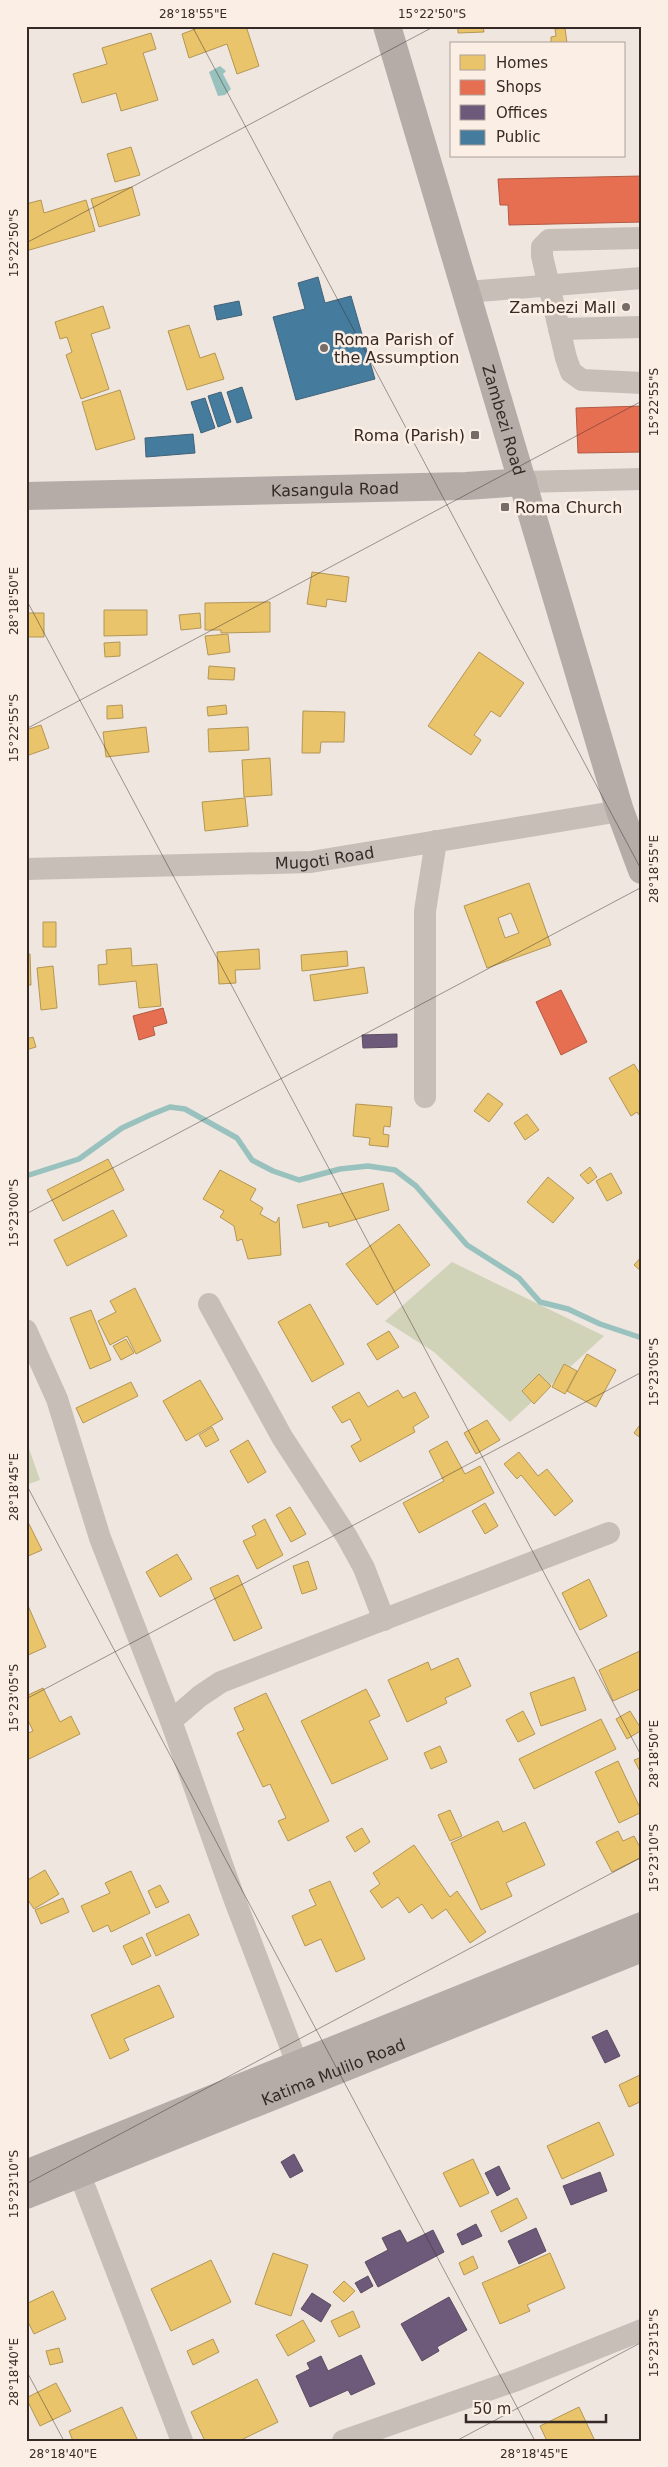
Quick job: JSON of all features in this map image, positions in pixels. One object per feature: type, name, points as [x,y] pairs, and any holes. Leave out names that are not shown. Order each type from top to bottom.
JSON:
[{"type":"main road","name":"Zambezi Road","points":[[387,26],[468,292],[620,811],[642,870]]},
{"type":"main road","name":"Kasangula Road","points":[[26,496],[466,486],[523,482]]},
{"type":"main road","name":"Katima Mulilo Road","points":[[26,2195],[76,2166],[300,2074],[642,1926]]},
{"type":"main road","name":"Katima Mulilo Road","points":[[300,2074],[642,1948]]},
{"type":"main road","name":"Katima Mulilo Road","points":[[26,2174],[76,2166]]},
{"type":"street","points":[[642,238],[549,240],[542,247],[542,256],[566,358],[576,377],[582,380],[642,383]]},
{"type":"street","points":[[468,292],[642,278]]},
{"type":"street","points":[[559,329],[642,327]]},
{"type":"street","name":"Kasangula Road","points":[[523,482],[642,479]]},
{"type":"street","name":"Mugoti Road","points":[[26,869],[311,862],[620,811]]},
{"type":"street","points":[[425,1097],[425,911],[436,841]]},
{"type":"street","points":[[209,1304],[282,1437],[347,1537],[364,1568],[384,1620]]},
{"type":"street","points":[[26,1330],[57,1399],[100,1538],[170,1721],[300,2074]]},
{"type":"street","points":[[170,1721],[200,1696],[221,1682],[609,1533]]},
{"type":"street","points":[[76,2166],[182,2441]]},
{"type":"street","points":[[342,2441],[517,2380],[642,2330]]},
{"type":"green space","points":[[452,1262],[604,1336],[510,1422],[434,1352],[385,1321]]},
{"type":"green space","points":[[26,1440],[40,1480],[26,1485]]},
{"type":"water","points":[[220,66],[226,71],[223,74],[231,89],[225,95],[218,96],[209,72]]},
{"type":"building: Homes","points":[[203,26],[246,26],[259,66],[237,74],[227,44],[189,58],[182,34]]},
{"type":"building: Homes","points":[[458,26],[483,26],[484,32],[458,33]]},
{"type":"building: Homes","points":[[565,28],[567,42],[551,42],[551,37],[556,36],[555,29]]},
{"type":"building: Homes","points":[[151,33],[156,49],[143,53],[158,100],[121,111],[116,93],[82,103],[73,74],[107,64],[102,48]]},
{"type":"building: Homes","points":[[131,147],[140,175],[115,182],[107,154]]},
{"type":"building: Homes","points":[[132,187],[140,215],[99,227],[91,199]]},
{"type":"building: Homes","points":[[41,200],[44,213],[86,200],[95,231],[26,251],[26,204]]},
{"type":"building: Homes","points":[[103,306],[110,328],[91,334],[109,389],[81,399],[66,355],[72,352],[67,337],[60,339],[55,322]]},
{"type":"building: Homes","points":[[189,325],[200,358],[215,353],[224,379],[187,390],[168,331]]},
{"type":"building: Homes","points":[[120,390],[135,439],[96,450],[82,402]]},
{"type":"building: Homes","points":[[312,572],[349,577],[346,602],[327,599],[326,607],[307,604]]},
{"type":"building: Homes","points":[[270,602],[270,632],[221,633],[221,630],[205,630],[205,603]]},
{"type":"building: Homes","points":[[104,610],[147,610],[147,635],[104,636]]},
{"type":"building: Homes","points":[[26,613],[44,613],[44,637],[26,637]]},
{"type":"building: Homes","points":[[200,613],[201,628],[181,630],[179,615]]},
{"type":"building: Homes","points":[[228,634],[230,652],[208,655],[205,636]]},
{"type":"building: Homes","points":[[120,642],[120,656],[105,657],[104,643]]},
{"type":"building: Homes","points":[[479,652],[524,683],[500,717],[491,711],[474,735],[481,740],[471,755],[428,726]]},
{"type":"building: Homes","points":[[209,666],[235,668],[234,680],[208,679]]},
{"type":"building: Homes","points":[[122,705],[123,718],[107,719],[107,706]]},
{"type":"building: Homes","points":[[226,705],[227,714],[208,716],[207,707]]},
{"type":"building: Homes","points":[[303,711],[345,712],[344,742],[321,742],[320,753],[302,753]]},
{"type":"building: Homes","points":[[41,725],[49,748],[26,756],[26,730]]},
{"type":"building: Homes","points":[[146,727],[149,752],[106,757],[103,732]]},
{"type":"building: Homes","points":[[248,727],[249,750],[209,752],[208,729]]},
{"type":"building: Homes","points":[[270,758],[272,795],[244,797],[242,760]]},
{"type":"building: Homes","points":[[245,798],[248,826],[205,831],[202,802]]},
{"type":"building: Homes","points":[[529,883],[551,945],[487,968],[464,906]],"holes":[[[511,913],[519,933],[505,938],[498,918]]]},
{"type":"building: Homes","points":[[43,922],[56,922],[56,947],[43,947]]},
{"type":"building: Homes","points":[[131,948],[132,966],[157,964],[161,1006],[139,1008],[136,981],[99,985],[98,965],[107,964],[106,950]]},
{"type":"building: Homes","points":[[259,949],[260,969],[235,970],[236,983],[219,984],[217,952]]},
{"type":"building: Homes","points":[[347,951],[348,966],[302,971],[301,955]]},
{"type":"building: Homes","points":[[26,954],[30,954],[31,985],[26,985]]},
{"type":"building: Homes","points":[[53,966],[57,1008],[41,1010],[37,968]]},
{"type":"building: Homes","points":[[364,967],[368,993],[314,1001],[310,975]]},
{"type":"building: Homes","points":[[33,1037],[36,1047],[26,1050],[26,1039]]},
{"type":"building: Homes","points":[[634,1064],[642,1077],[642,1119],[637,1112],[631,1116],[609,1078]]},
{"type":"building: Homes","points":[[488,1093],[503,1104],[489,1122],[474,1111]]},
{"type":"building: Homes","points":[[356,1104],[392,1107],[390,1127],[384,1126],[383,1134],[389,1135],[388,1147],[369,1145],[370,1138],[353,1136]]},
{"type":"building: Homes","points":[[527,1114],[539,1130],[525,1140],[514,1123]]},
{"type":"building: Homes","points":[[108,1159],[124,1190],[63,1221],[47,1190]]},
{"type":"building: Homes","points":[[590,1167],[597,1177],[588,1184],[580,1175]]},
{"type":"building: Homes","points":[[220,1170],[256,1189],[250,1200],[263,1208],[260,1214],[276,1223],[279,1217],[281,1255],[248,1259],[242,1239],[237,1241],[234,1226],[220,1217],[224,1211],[203,1199]]},
{"type":"building: Homes","points":[[611,1173],[622,1193],[607,1201],[596,1181]]},
{"type":"building: Homes","points":[[548,1177],[574,1198],[553,1223],[527,1202]]},
{"type":"building: Homes","points":[[383,1183],[389,1210],[329,1227],[328,1222],[303,1228],[297,1205]]},
{"type":"building: Homes","points":[[113,1210],[127,1236],[67,1266],[54,1240]]},
{"type":"building: Homes","points":[[399,1224],[430,1265],[377,1305],[346,1264]]},
{"type":"building: Homes","points":[[642,1256],[642,1272],[634,1265]]},
{"type":"building: Homes","points":[[135,1288],[161,1341],[136,1354],[127,1336],[110,1345],[98,1321],[116,1312],[110,1301]]},
{"type":"building: Homes","points":[[310,1304],[344,1364],[312,1382],[278,1322]]},
{"type":"building: Homes","points":[[91,1310],[111,1360],[90,1369],[70,1318]]},
{"type":"building: Homes","points":[[389,1331],[399,1347],[377,1360],[367,1344]]},
{"type":"building: Homes","points":[[126,1339],[134,1353],[121,1360],[113,1346]]},
{"type":"building: Homes","points":[[587,1354],[616,1370],[596,1407],[567,1391]]},
{"type":"building: Homes","points":[[564,1364],[577,1371],[565,1394],[552,1387]]},
{"type":"building: Homes","points":[[539,1374],[551,1386],[534,1404],[522,1391]]},
{"type":"building: Homes","points":[[200,1380],[223,1419],[186,1441],[163,1401]]},
{"type":"building: Homes","points":[[131,1382],[138,1396],[83,1423],[76,1408]]},
{"type":"building: Homes","points":[[398,1390],[403,1398],[415,1392],[429,1417],[413,1427],[415,1432],[360,1462],[351,1446],[361,1440],[350,1419],[342,1423],[332,1407],[359,1392],[368,1407]]},
{"type":"building: Homes","points":[[487,1420],[500,1440],[476,1454],[464,1433]]},
{"type":"building: Homes","points":[[642,1422],[642,1439],[634,1433]]},
{"type":"building: Homes","points":[[212,1427],[219,1440],[206,1447],[199,1435]]},
{"type":"building: Homes","points":[[248,1440],[266,1472],[248,1483],[230,1451]]},
{"type":"building: Homes","points":[[447,1441],[465,1474],[480,1466],[494,1493],[419,1533],[403,1503],[444,1481],[429,1451]]},
{"type":"building: Homes","points":[[519,1452],[538,1476],[547,1469],[573,1501],[555,1516],[521,1475],[517,1479],[504,1464]]},
{"type":"building: Homes","points":[[485,1503],[498,1526],[485,1534],[472,1511]]},
{"type":"building: Homes","points":[[290,1507],[306,1534],[291,1542],[276,1515]]},
{"type":"building: Homes","points":[[26,1518],[42,1550],[26,1557]]},
{"type":"building: Homes","points":[[265,1519],[283,1555],[257,1569],[243,1541],[256,1535],[252,1526]]},
{"type":"building: Homes","points":[[177,1554],[192,1579],[160,1597],[146,1572]]},
{"type":"building: Homes","points":[[308,1561],[317,1589],[302,1594],[293,1566]]},
{"type":"building: Homes","points":[[238,1575],[262,1628],[234,1641],[210,1588]]},
{"type":"building: Homes","points":[[589,1579],[607,1616],[580,1630],[562,1593]]},
{"type":"building: Homes","points":[[26,1601],[46,1647],[26,1656]]},
{"type":"building: Homes","points":[[642,1650],[642,1688],[613,1701],[599,1670]]},
{"type":"building: Homes","points":[[458,1658],[471,1686],[445,1698],[447,1703],[407,1722],[388,1680],[428,1662],[431,1670]]},
{"type":"building: Homes","points":[[574,1677],[586,1710],[541,1726],[530,1693]]},
{"type":"building: Homes","points":[[43,1688],[60,1722],[71,1716],[80,1734],[29,1759],[26,1754],[26,1734],[33,1731],[26,1716],[26,1696]]},
{"type":"building: Homes","points":[[366,1689],[380,1716],[369,1721],[388,1759],[332,1784],[301,1721]]},
{"type":"building: Homes","points":[[266,1693],[329,1821],[288,1841],[278,1821],[286,1818],[270,1784],[263,1787],[237,1733],[244,1730],[234,1708]]},
{"type":"building: Homes","points":[[523,1711],[535,1734],[518,1742],[506,1720]]},
{"type":"building: Homes","points":[[630,1711],[642,1730],[627,1739],[616,1719]]},
{"type":"building: Homes","points":[[601,1719],[616,1749],[534,1789],[519,1759]]},
{"type":"building: Homes","points":[[440,1746],[447,1762],[431,1769],[424,1753]]},
{"type":"building: Homes","points":[[642,1757],[642,1775],[634,1760]]},
{"type":"building: Homes","points":[[618,1761],[642,1812],[619,1823],[595,1772]]},
{"type":"building: Homes","points":[[450,1810],[462,1836],[450,1841],[438,1815]]},
{"type":"building: Homes","points":[[498,1821],[503,1832],[525,1822],[545,1865],[506,1883],[512,1896],[481,1910],[451,1843]]},
{"type":"building: Homes","points":[[362,1828],[370,1842],[355,1852],[346,1837]]},
{"type":"building: Homes","points":[[618,1831],[623,1841],[634,1836],[642,1851],[642,1857],[612,1872],[596,1842]]},
{"type":"building: Homes","points":[[414,1845],[450,1897],[457,1891],[486,1932],[470,1943],[446,1909],[432,1919],[422,1904],[409,1913],[398,1897],[382,1908],[370,1891],[380,1884],[373,1873]]},
{"type":"building: Homes","points":[[45,1870],[59,1894],[34,1909],[26,1897],[26,1881]]},
{"type":"building: Homes","points":[[131,1871],[150,1913],[111,1932],[108,1925],[93,1932],[81,1906],[110,1893],[105,1883]]},
{"type":"building: Homes","points":[[330,1881],[365,1959],[336,1972],[321,1939],[305,1946],[292,1916],[316,1905],[309,1890]]},
{"type":"building: Homes","points":[[160,1885],[169,1902],[156,1908],[148,1891]]},
{"type":"building: Homes","points":[[63,1898],[69,1912],[41,1924],[35,1910]]},
{"type":"building: Homes","points":[[189,1914],[199,1935],[156,1956],[146,1934]]},
{"type":"building: Homes","points":[[142,1937],[151,1956],[132,1965],[123,1946]]},
{"type":"building: Homes","points":[[159,1985],[174,2017],[124,2039],[129,2050],[110,2059],[91,2015]]},
{"type":"building: Homes","points":[[642,2074],[642,2101],[629,2107],[619,2085]]},
{"type":"building: Homes","points":[[599,2122],[614,2155],[562,2179],[547,2146]]},
{"type":"building: Homes","points":[[473,2159],[489,2193],[460,2207],[443,2173]]},
{"type":"building: Homes","points":[[517,2198],[527,2218],[501,2232],[491,2211]]},
{"type":"building: Homes","points":[[273,2253],[308,2265],[291,2316],[255,2304]]},
{"type":"building: Homes","points":[[550,2253],[565,2288],[527,2305],[530,2311],[500,2324],[482,2283]]},
{"type":"building: Homes","points":[[473,2256],[478,2268],[464,2275],[459,2263]]},
{"type":"building: Homes","points":[[211,2260],[231,2302],[171,2331],[151,2289]]},
{"type":"building: Homes","points":[[344,2281],[355,2291],[344,2302],[333,2292]]},
{"type":"building: Homes","points":[[53,2291],[66,2319],[34,2334],[26,2318],[26,2304]]},
{"type":"building: Homes","points":[[353,2311],[360,2327],[339,2337],[331,2321]]},
{"type":"building: Homes","points":[[303,2320],[315,2341],[288,2356],[276,2335]]},
{"type":"building: Homes","points":[[213,2339],[219,2352],[193,2365],[187,2351]]},
{"type":"building: Homes","points":[[59,2348],[63,2362],[50,2365],[46,2351]]},
{"type":"building: Homes","points":[[257,2379],[278,2422],[239,2441],[205,2441],[191,2412]]},
{"type":"building: Homes","points":[[56,2383],[71,2411],[40,2426],[26,2398]]},
{"type":"building: Homes","points":[[122,2407],[138,2441],[73,2441],[69,2431]]},
{"type":"building: Homes","points":[[579,2407],[595,2441],[547,2441],[540,2426]]},
{"type":"building: Shops","points":[[642,176],[642,222],[509,225],[508,205],[500,205],[498,179]]},
{"type":"building: Shops","points":[[642,406],[642,452],[578,453],[576,408]]},
{"type":"building: Shops","points":[[561,990],[587,1042],[561,1055],[536,1002]]},
{"type":"building: Shops","points":[[163,1008],[167,1023],[153,1027],[155,1035],[139,1040],[133,1016]]},
{"type":"building: Offices","points":[[397,1034],[397,1047],[363,1048],[362,1035]]},
{"type":"building: Offices","points":[[607,2030],[620,2056],[605,2063],[592,2037]]},
{"type":"building: Offices","points":[[294,2154],[303,2171],[290,2178],[281,2162]]},
{"type":"building: Offices","points":[[499,2166],[510,2189],[497,2196],[485,2173]]},
{"type":"building: Offices","points":[[600,2172],[607,2191],[571,2205],[563,2186]]},
{"type":"building: Offices","points":[[476,2224],[482,2236],[462,2245],[457,2234]]},
{"type":"building: Offices","points":[[536,2228],[546,2251],[519,2264],[508,2241]]},
{"type":"building: Offices","points":[[400,2230],[407,2243],[433,2230],[444,2252],[378,2287],[365,2262],[388,2250],[382,2238]]},
{"type":"building: Offices","points":[[368,2276],[373,2286],[361,2293],[355,2283]]},
{"type":"building: Offices","points":[[312,2293],[331,2305],[321,2322],[301,2309]]},
{"type":"building: Offices","points":[[449,2297],[467,2330],[437,2347],[439,2351],[422,2361],[401,2324]]},
{"type":"building: Offices","points":[[361,2355],[375,2384],[351,2395],[348,2390],[310,2407],[296,2376],[310,2369],[307,2363],[321,2356],[328,2371]]},
{"type":"building: Public","name":"Roma Parish of the Assumption","points":[[318,277],[325,303],[351,296],[375,379],[296,400],[273,317],[305,309],[298,283]]},
{"type":"building: Public","points":[[239,301],[242,315],[217,320],[214,306]]},
{"type":"building: Public","points":[[242,387],[252,418],[237,423],[227,392]]},
{"type":"building: Public","points":[[221,392],[231,422],[218,427],[208,396]]},
{"type":"building: Public","points":[[205,398],[215,428],[201,433],[191,402]]},
{"type":"building: Public","points":[[193,434],[195,453],[146,457],[145,438]]},
{"type":"waterway","points":[[26,1176],[79,1159],[122,1128],[150,1115],[170,1107],[185,1109],[237,1138],[252,1160],[273,1171],[299,1180],[340,1169],[368,1166],[395,1170],[416,1186],[467,1245],[519,1278],[540,1302],[568,1309],[600,1324],[642,1338]]},
{"type":"place","name":"Zambezi Mall","points":[[626,307]]},
{"type":"place","name":"Roma Parish of the Assumption","points":[[324,348]]},
{"type":"place","name":"Roma (Parish)","points":[[475,435]]},
{"type":"place","name":"Roma Church","points":[[505,507]]}]
